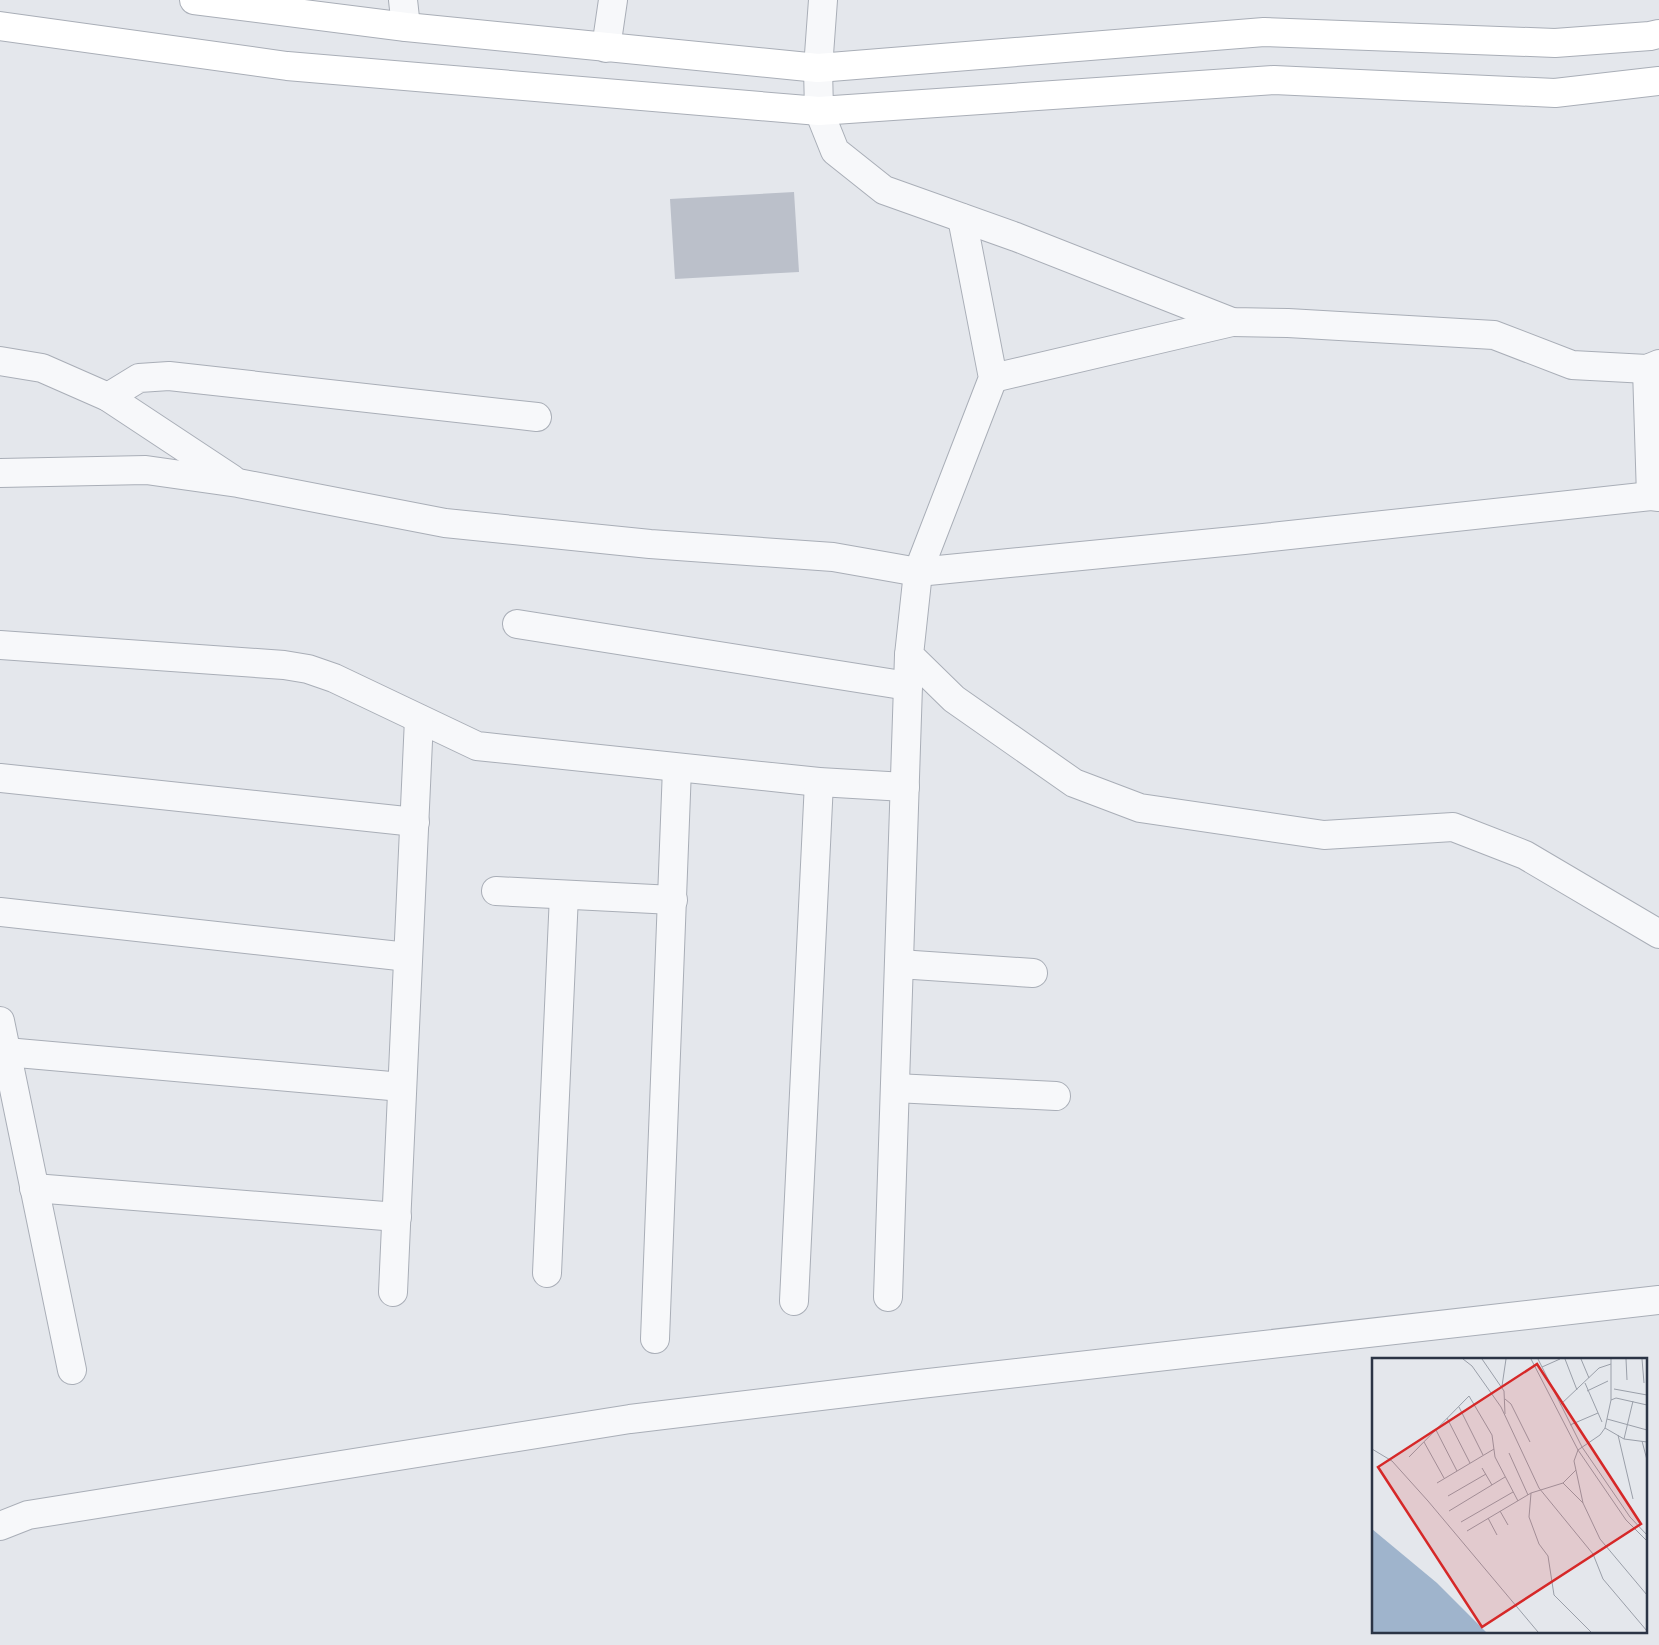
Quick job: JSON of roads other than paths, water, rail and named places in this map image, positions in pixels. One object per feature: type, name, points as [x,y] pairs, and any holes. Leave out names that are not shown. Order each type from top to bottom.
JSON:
[{"type":"main road","points":[[194,0],[406,27],[818,68],[1264,32],[1555,43],[1656,29]]},
{"type":"main road","points":[[0,26],[287,66],[819,111],[1274,80],[1555,93],[1659,82]]},
{"type":"street","points":[[403,0],[406,27]]},
{"type":"street","points":[[606,48],[613,0]]},
{"type":"street","points":[[823,0],[818,68],[819,111],[835,151],[884,190],[1016,237],[1232,322]]},
{"type":"street","points":[[888,1296],[909,655],[918,572],[993,378],[962,218]]},
{"type":"street","points":[[0,473],[146,470],[238,483],[445,523],[650,544],[832,557],[918,572],[1244,540],[1655,496],[1653,366],[1572,365],[1494,335],[1288,323],[1232,322],[993,378]]},
{"type":"street","points":[[0,361],[42,368],[108,398],[238,483]]},
{"type":"street","points":[[108,398],[139,378],[169,376],[537,417]]},
{"type":"street","points":[[518,624],[908,686]]},
{"type":"street","points":[[0,646],[284,665],[308,669],[334,678],[477,746],[819,782],[905,787]]},
{"type":"street","points":[[909,655],[954,699],[1074,783],[1140,808],[1324,835],[1452,827],[1525,855],[1659,934]]},
{"type":"street","points":[[393,1292],[419,719]]},
{"type":"street","points":[[655,1339],[677,768]]},
{"type":"street","points":[[0,778],[415,822]]},
{"type":"street","points":[[794,1301],[819,782]]},
{"type":"street","points":[[496,891],[672,900]]},
{"type":"street","points":[[547,1273],[564,894]]},
{"type":"street","points":[[0,912],[408,957]]},
{"type":"street","points":[[899,964],[1033,973]]},
{"type":"street","points":[[0,1022],[72,1370]]},
{"type":"street","points":[[6,1052],[402,1088]]},
{"type":"street","points":[[895,1088],[1056,1096]]},
{"type":"street","points":[[34,1188],[396,1216]]},
{"type":"street","points":[[0,1526],[28,1515],[630,1419],[1659,1300]]}]
